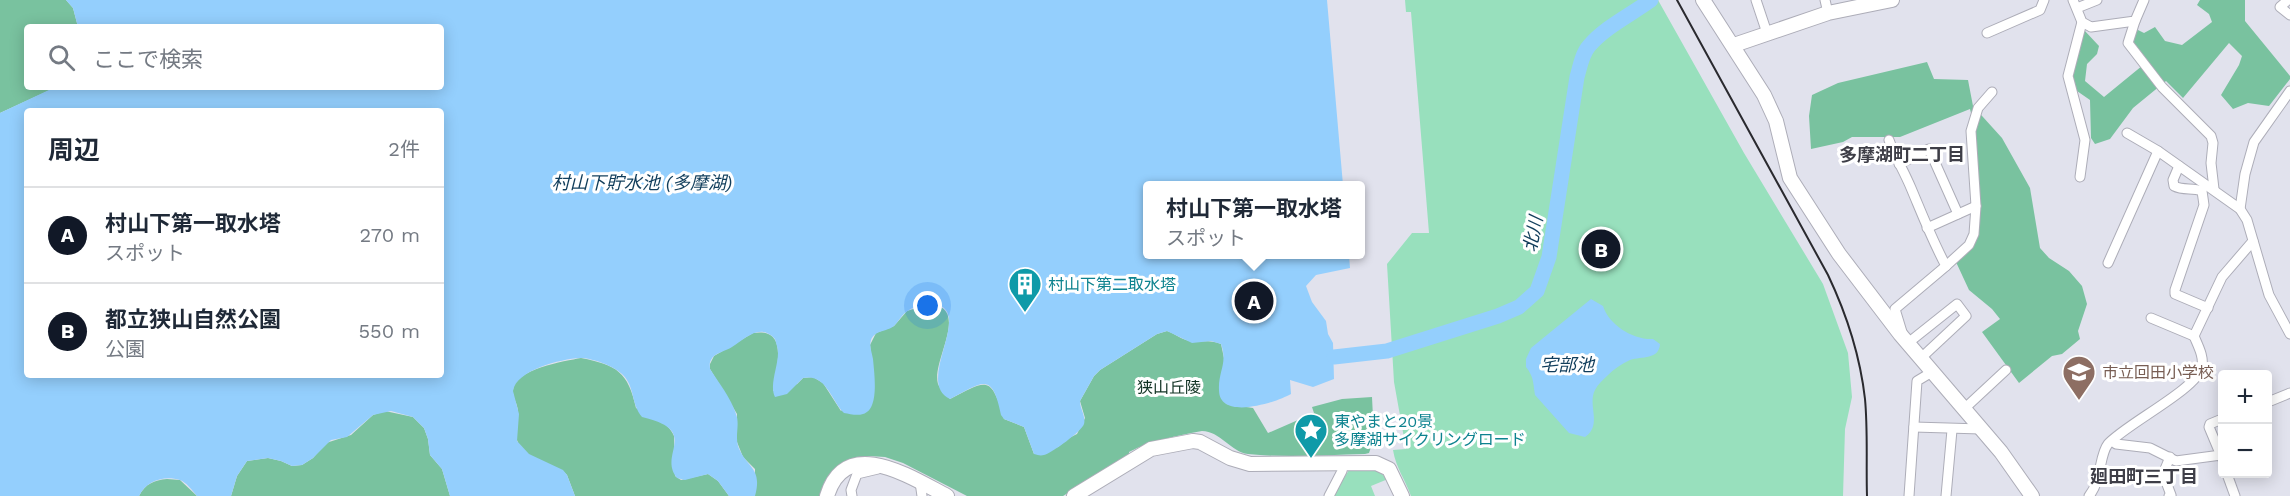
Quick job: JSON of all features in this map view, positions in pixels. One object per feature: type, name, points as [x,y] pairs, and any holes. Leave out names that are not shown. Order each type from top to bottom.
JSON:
[{"type":"street","points":[[1704,0],[1768,102],[1796,190],[1839,254],[1904,338],[2014,469],[2032,496]]},
{"type":"street","points":[[1756,0],[1767,33]]},
{"type":"street","points":[[1734,45],[1767,33],[1826,6],[1892,0]]},
{"type":"street","points":[[1987,33],[2040,10],[2044,0]]},
{"type":"street","points":[[2080,177],[2085,140],[2068,76],[2082,22],[2075,4],[2097,0]]},
{"type":"street","points":[[2144,0],[2128,43],[2162,87],[2211,136],[2214,189]]},
{"type":"street","points":[[2288,0],[2280,7],[2290,15]]},
{"type":"street","points":[[2082,22],[2091,27],[2135,21]]},
{"type":"street","points":[[1904,338],[1895,309],[1969,245],[1974,234],[1976,206],[1971,131],[1978,108],[1992,92]]},
{"type":"street","points":[[2241,209],[2245,174],[2254,142],[2290,93]]},
{"type":"street","points":[[2127,134],[2158,151],[2241,209],[2247,220],[2270,295],[2290,334]]},
{"type":"street","points":[[1889,140],[1946,266]]},
{"type":"street","points":[[1899,164],[1929,149],[1958,214]]},
{"type":"street","points":[[2108,263],[2158,151]]},
{"type":"street","points":[[2179,166],[2173,180],[2174,186],[2182,190],[2194,188],[2202,191],[2204,205],[2175,294],[2208,308]]},
{"type":"street","points":[[1927,228],[1976,206]]},
{"type":"street","points":[[2194,336],[2222,277],[2253,241]]},
{"type":"street","points":[[1904,338],[1957,304],[1966,316],[1921,358]]},
{"type":"street","points":[[2089,496],[2099,479],[2105,449],[2112,441],[2187,385],[2201,370],[2203,357],[2194,336],[2151,318]]},
{"type":"street","points":[[1964,409],[2006,370]]},
{"type":"street","points":[[1909,496],[1917,381],[1932,372]]},
{"type":"street","points":[[2272,400],[2290,393]]},
{"type":"street","points":[[2218,421],[2210,424],[2209,427],[2218,448]]},
{"type":"street","points":[[1914,427],[1981,429]]},
{"type":"street","points":[[1946,496],[1952,429]]},
{"type":"street","points":[[1074,496],[1151,449],[1193,441],[1200,442],[1239,462],[1250,464],[1371,462],[1385,466],[1394,478],[1402,496]]},
{"type":"street","points":[[2112,441],[2116,444],[2150,448],[2176,461],[2218,458]]},
{"type":"street","points":[[2169,496],[2171,495],[2163,474],[2170,457]]},
{"type":"street","points":[[1329,496],[1342,471],[1344,462]]},
{"type":"street","points":[[827,496],[834,479],[847,469],[866,464],[889,466],[921,489],[947,496]]},
{"type":"street","points":[[852,496],[851,490],[857,474],[889,466]]},
{"type":"street","points":[[2228,478],[2235,496]]},
{"type":"green space","points":[[0,0],[66,0],[73,8],[77,24],[24,24],[24,90],[50,90],[0,113]]},
{"type":"green space","points":[[1405,0],[1658,0],[1744,153],[1823,284],[1848,353],[1852,397],[1845,429],[1843,496],[1411,496],[1393,450],[1406,449],[1394,382],[1387,264],[1412,233],[1429,233],[1411,12],[1406,12]]},
{"type":"green space","points":[[2200,0],[2245,0],[2245,21],[2290,76],[2290,79],[2269,106],[2248,103],[2233,109],[2221,95],[2242,56],[2229,43],[2183,98],[2166,81],[2133,108],[2110,139],[2095,144],[2091,138],[2090,100],[2077,91],[2071,82],[2084,30],[2099,46],[2097,54],[2087,64],[2085,81],[2104,97],[2148,61],[2132,40],[2136,29],[2144,33],[2155,27],[2165,41],[2182,45],[2212,22],[2209,14],[2197,5]]},
{"type":"green space","points":[[1927,62],[1934,79],[1968,80],[1973,106],[2002,138],[2030,188],[2040,248],[2049,258],[2069,271],[2082,286],[2087,304],[2078,331],[2080,339],[2062,354],[2052,356],[2019,383],[1982,332],[2000,319],[1992,309],[1969,290],[1956,262],[1977,235],[1975,129],[1970,109],[1900,137],[1852,137],[1843,142],[1811,149],[1809,116],[1812,95],[1838,83]]},
{"type":"green space","name":"狭山丘陵","points":[[929,304],[941,307],[948,315],[947,336],[937,374],[940,388],[950,399],[980,385],[991,388],[1004,419],[1024,427],[1034,454],[1058,447],[1077,434],[1085,418],[1080,401],[1100,370],[1157,334],[1167,331],[1186,340],[1221,344],[1225,363],[1220,380],[1226,404],[1253,408],[1268,433],[1314,413],[1312,407],[1342,399],[1372,397],[1374,438],[1369,453],[1365,454],[1277,456],[1248,454],[1236,450],[1214,434],[1202,431],[1146,444],[1129,452],[1129,455],[1063,496],[967,496],[903,463],[885,457],[869,456],[848,460],[839,465],[825,481],[820,496],[755,496],[755,469],[743,457],[737,442],[737,414],[710,369],[714,356],[753,333],[765,333],[772,336],[778,352],[773,391],[797,384],[803,378],[813,377],[823,383],[841,411],[874,376],[870,345],[876,333],[894,326],[907,311]]},
{"type":"green space","points":[[581,358],[604,364],[619,372],[629,386],[636,408],[658,419],[671,431],[674,436],[675,476],[681,480],[708,474],[718,481],[729,496],[575,496],[567,475],[563,471],[524,451],[516,437],[518,412],[513,390],[516,383],[531,371],[541,367]]},
{"type":"green space","points":[[385,411],[413,417],[424,428],[430,455],[442,469],[450,496],[231,496],[237,476],[247,461],[268,458],[292,466],[302,465],[313,458],[326,443],[351,435],[373,415]]},
{"type":"green space","points":[[1349,470],[1377,470],[1388,479],[1371,486],[1375,496],[1333,496]]},
{"type":"green space","points":[[167,479],[180,480],[197,496],[139,496],[150,483]]},
{"type":"water","name":"村山下貯水池 (多摩湖)","points":[[66,0],[1327,0],[1343,181],[1143,181],[1143,259],[1349,259],[1350,268],[1316,275],[1306,286],[1312,302],[1326,321],[1328,334],[1333,343],[1334,379],[1313,387],[1290,380],[1291,394],[1283,398],[1249,407],[1228,405],[1221,399],[1219,390],[1224,357],[1221,344],[1211,341],[1192,343],[1167,331],[1157,334],[1100,370],[1080,401],[1084,418],[1082,427],[1053,450],[1039,455],[1034,454],[1024,427],[1004,419],[1001,415],[994,391],[989,386],[978,385],[950,399],[941,391],[938,380],[939,366],[947,337],[948,313],[937,304],[928,304],[909,310],[894,326],[878,333],[871,340],[875,390],[872,406],[863,414],[844,413],[823,383],[811,378],[803,378],[787,394],[775,397],[773,387],[778,349],[775,339],[764,332],[747,336],[713,358],[710,362],[710,369],[728,396],[737,418],[738,446],[757,479],[755,496],[729,496],[718,481],[708,474],[685,480],[677,478],[672,469],[674,436],[670,429],[642,417],[623,375],[597,361],[580,358],[540,367],[522,377],[513,391],[519,414],[517,441],[529,454],[563,470],[575,496],[450,496],[442,469],[430,455],[424,428],[413,417],[391,411],[373,415],[347,437],[331,440],[313,458],[302,465],[292,466],[268,458],[247,461],[237,476],[231,496],[197,496],[182,481],[168,478],[156,480],[146,486],[139,496],[0,496],[0,113],[49,90],[444,90],[444,24],[77,24],[73,8]]},
{"type":"water","name":"宅部池","points":[[1591,299],[1603,306],[1616,325],[1623,330],[1638,337],[1653,339],[1660,344],[1657,353],[1624,363],[1599,384],[1593,396],[1593,427],[1585,437],[1569,433],[1535,395],[1532,377],[1526,367],[1526,359],[1531,348]]},
{"type":"waterway","name":"北川","points":[[1334,357],[1387,351],[1498,316],[1519,307],[1537,291],[1549,257],[1577,77],[1583,57],[1595,39],[1651,0]]},
{"type":"railway","points":[[1677,0],[1828,275],[1841,305],[1852,336],[1863,383],[1867,496]]},
{"type":"place","name":"都立狭山自然公園","points":[[1601,249]]},
{"type":"place","name":"村山下第一取水塔","points":[[1254,301]]},
{"type":"place","name":"村山下第二取水塔","points":[[1025,313]]},
{"type":"place","name":"市立回田小学校","points":[[2079,401]]},
{"type":"place","name":"東やまと20景 多摩湖サイクリングロード","points":[[1311,459]]},
{"type":"district","name":"多摩湖町二丁目","points":[[1902,155]]},
{"type":"district","name":"廻田町三丁目","points":[[2144,477]]}]
